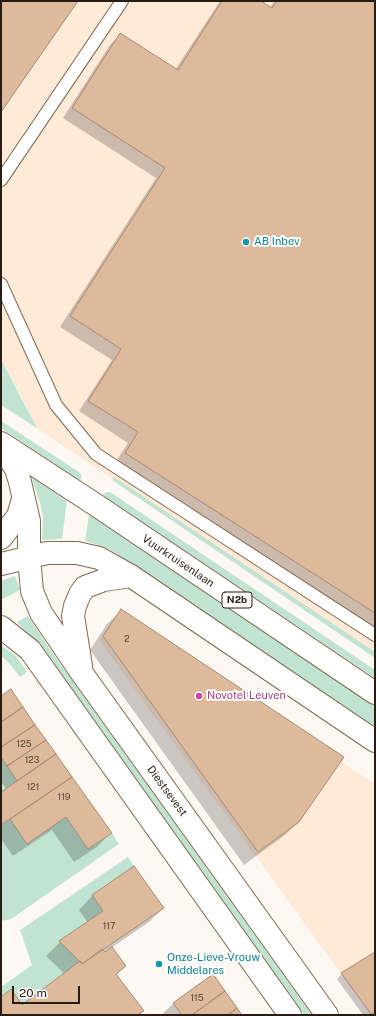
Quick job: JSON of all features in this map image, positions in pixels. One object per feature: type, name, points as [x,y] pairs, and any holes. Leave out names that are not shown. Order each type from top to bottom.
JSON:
[{"type":"main road","name":"Diestsevest","points":[[1,444],[16,469],[20,482],[29,521],[29,557],[32,591],[41,613],[81,672],[327,1015]]},
{"type":"main road","name":"Vuurkruisenlaan","points":[[1,444],[106,512],[375,693]]},
{"type":"main road","points":[[1,538],[18,516],[23,499]]},
{"type":"main road","points":[[1,564],[48,554],[77,554],[100,558],[131,576],[375,741]]},
{"type":"main road","points":[[81,672],[73,616],[80,594],[85,587],[104,580],[131,576]]},
{"type":"main road","points":[[1,627],[30,650],[290,1015]]},
{"type":"lane","points":[[1,180],[122,1]]},
{"type":"lane","points":[[1,284],[56,405],[96,454],[375,635]]},
{"type":"shaded area","name":"AB Inbev","points":[[1,1],[375,1],[375,655],[38,429],[1,359]]},
{"type":"shaded area","points":[[117,614],[375,784],[375,1015],[371,1015],[99,640]]},
{"type":"green space","points":[[1,359],[22,400],[38,429],[1,405]]},
{"type":"green space","points":[[1,421],[79,472],[82,475],[80,481],[1,428]]},
{"type":"green space","points":[[114,477],[375,652],[375,658],[112,480]]},
{"type":"green space","points":[[33,478],[67,501],[62,539],[42,540],[43,517],[32,479]]},
{"type":"green space","points":[[110,492],[375,670],[375,678],[105,497],[103,494]]},
{"type":"green space","points":[[89,515],[375,706],[375,728],[111,550],[85,541]]},
{"type":"green space","points":[[15,576],[20,590],[1,600],[1,581]]},
{"type":"green space","points":[[28,616],[49,648],[312,1015],[304,1015],[45,651],[17,622]]},
{"type":"green space","points":[[2,646],[16,656],[27,672],[20,677],[1,656]]},
{"type":"green space","points":[[1,757],[17,781],[1,792]]},
{"type":"green space","points":[[66,817],[88,849],[112,833],[119,844],[11,919],[1,921],[1,825],[10,819]]},
{"type":"green space","points":[[128,857],[134,866],[92,895],[103,911],[59,941],[80,961],[22,1005],[11,990],[1,997],[1,987],[32,965],[20,930]]},
{"type":"building","points":[[1,1],[78,1],[1,112]]},
{"type":"building","name":"AB Inbev","points":[[222,1],[261,1],[272,8],[277,1],[375,1],[375,613],[125,453],[138,432],[88,401],[121,349],[70,316],[165,168],[72,108],[120,33],[178,70]]},
{"type":"building","name":"Novotel Leuven","points":[[121,609],[344,757],[299,822],[258,852],[103,636]]},
{"type":"building","points":[[11,689],[23,707],[1,722],[1,696]]},
{"type":"building","points":[[23,707],[35,725],[1,747],[1,722]]},
{"type":"building","points":[[35,725],[46,740],[7,766],[1,757],[1,747]]},
{"type":"building","points":[[46,740],[56,754],[17,781],[7,766]]},
{"type":"building","points":[[56,754],[72,777],[1,825],[1,792]]},
{"type":"building","points":[[72,777],[112,833],[88,849],[66,817],[27,844],[10,819]]},
{"type":"building","points":[[134,866],[164,908],[82,964],[59,941],[103,911],[92,895]]},
{"type":"building","points":[[112,947],[126,966],[116,974],[144,1011],[137,1015],[1,1015],[1,997],[11,989],[22,1005],[80,961],[82,964],[102,949],[105,952]]},
{"type":"building","points":[[375,952],[375,1012],[371,1014],[341,973]]},
{"type":"building","points":[[213,974],[225,991],[192,1015],[182,1015],[173,1003]]},
{"type":"building","points":[[225,991],[237,1008],[228,1015],[192,1015]]},
{"type":"building","points":[[237,1008],[242,1015],[228,1015]]},
{"type":"place","name":"AB Inbev","points":[[246,242]]},
{"type":"place","name":"Novotel Leuven","points":[[199,696]]},
{"type":"place","name":"Onze-Lieve-Vrouw Middelares","points":[[159,964]]}]
